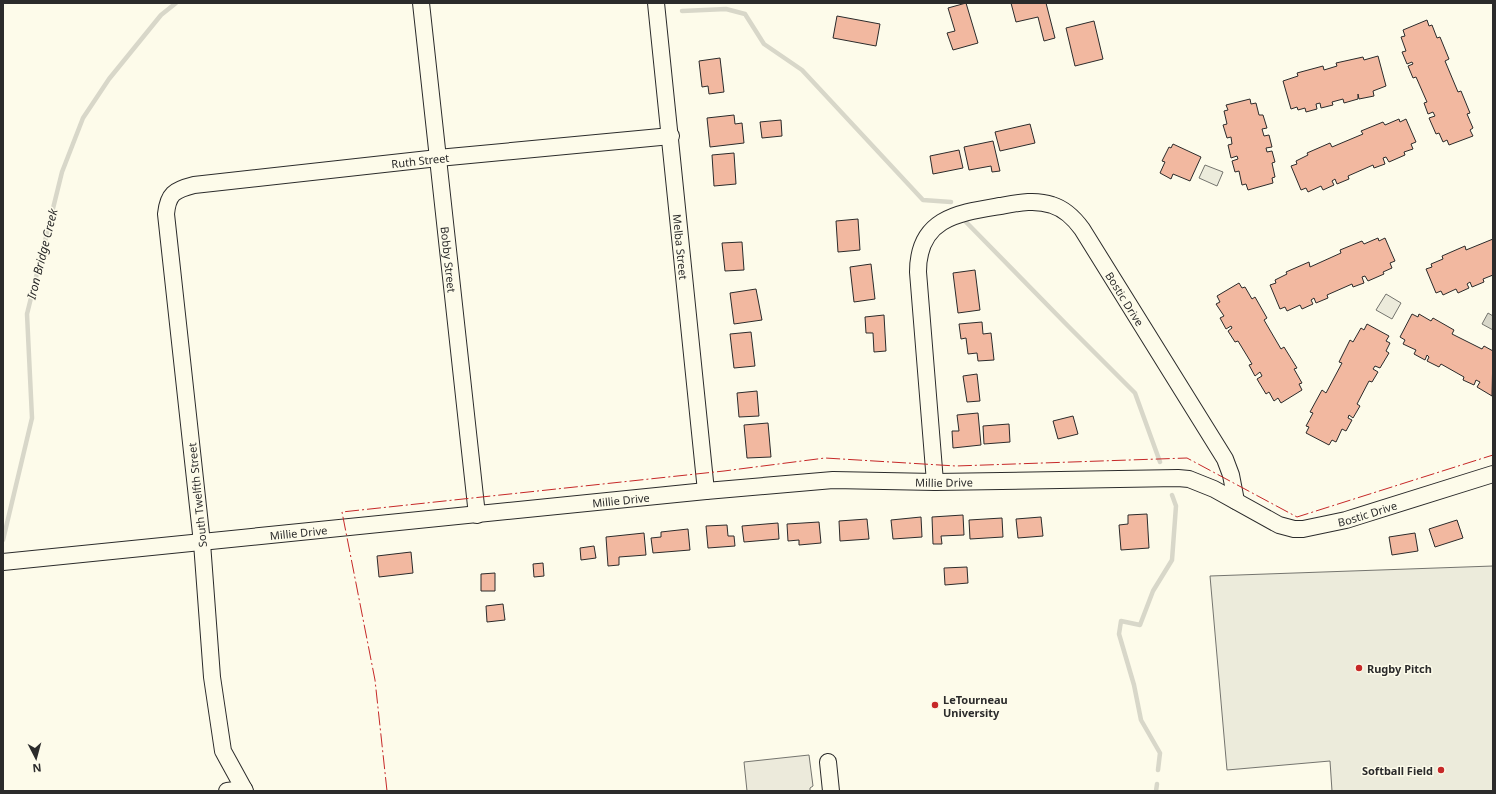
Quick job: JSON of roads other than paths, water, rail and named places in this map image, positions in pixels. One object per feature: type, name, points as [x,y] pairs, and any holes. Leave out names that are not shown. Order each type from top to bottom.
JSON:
[{"type":"street","name":"Bobby Street","points":[[421,3],[477,515]]},
{"type":"street","name":"Melba Street","points":[[656,3],[671,136],[706,491]]},
{"type":"street","name":"Ruth Street","points":[[172,194],[181,189],[194,185],[438,158],[671,136]]},
{"type":"street","name":"South Twelfth Street","points":[[172,194],[167,202],[166,214],[202,543],[212,677],[223,751],[245,790]]},
{"type":"street","name":"Bostic Drive","points":[[935,482],[918,272],[921,250],[924,242],[933,229],[939,224],[957,215],[1033,202],[1050,204],[1060,208],[1075,220],[1082,229],[1225,459],[1231,475],[1236,501],[1279,525],[1294,529],[1303,529],[1346,520],[1493,474]]},
{"type":"street","name":"Millie Drive","points":[[3,562],[706,491],[833,480],[935,482],[1178,478],[1189,479],[1206,485],[1236,501]]},
{"type":"street","points":[[828,762],[831,791]]},
{"type":"street","points":[[227,791],[245,790]]},
{"type":"waterway","name":"Iron Bridge Creek","points":[[3,540],[32,418],[27,314],[62,172],[83,118],[109,79],[161,15],[176,3]]},
{"type":"waterway","points":[[682,11],[726,9],[745,14],[764,44],[802,70],[923,200],[951,202]]},
{"type":"waterway","points":[[966,222],[1135,393],[1160,462]]},
{"type":"waterway","points":[[1158,770],[1160,753],[1141,720],[1134,685],[1119,634],[1121,621],[1140,625],[1153,591],[1172,560],[1176,506],[1172,495]]},
{"type":"waterway","points":[[1156,791],[1157,784]]},
{"type":"place","name":"Rugby Pitch","points":[[1359,668]]},
{"type":"place","name":"LeTourneau University","points":[[935,705]]},
{"type":"place","name":"Softball Field","points":[[1441,770]]}]
